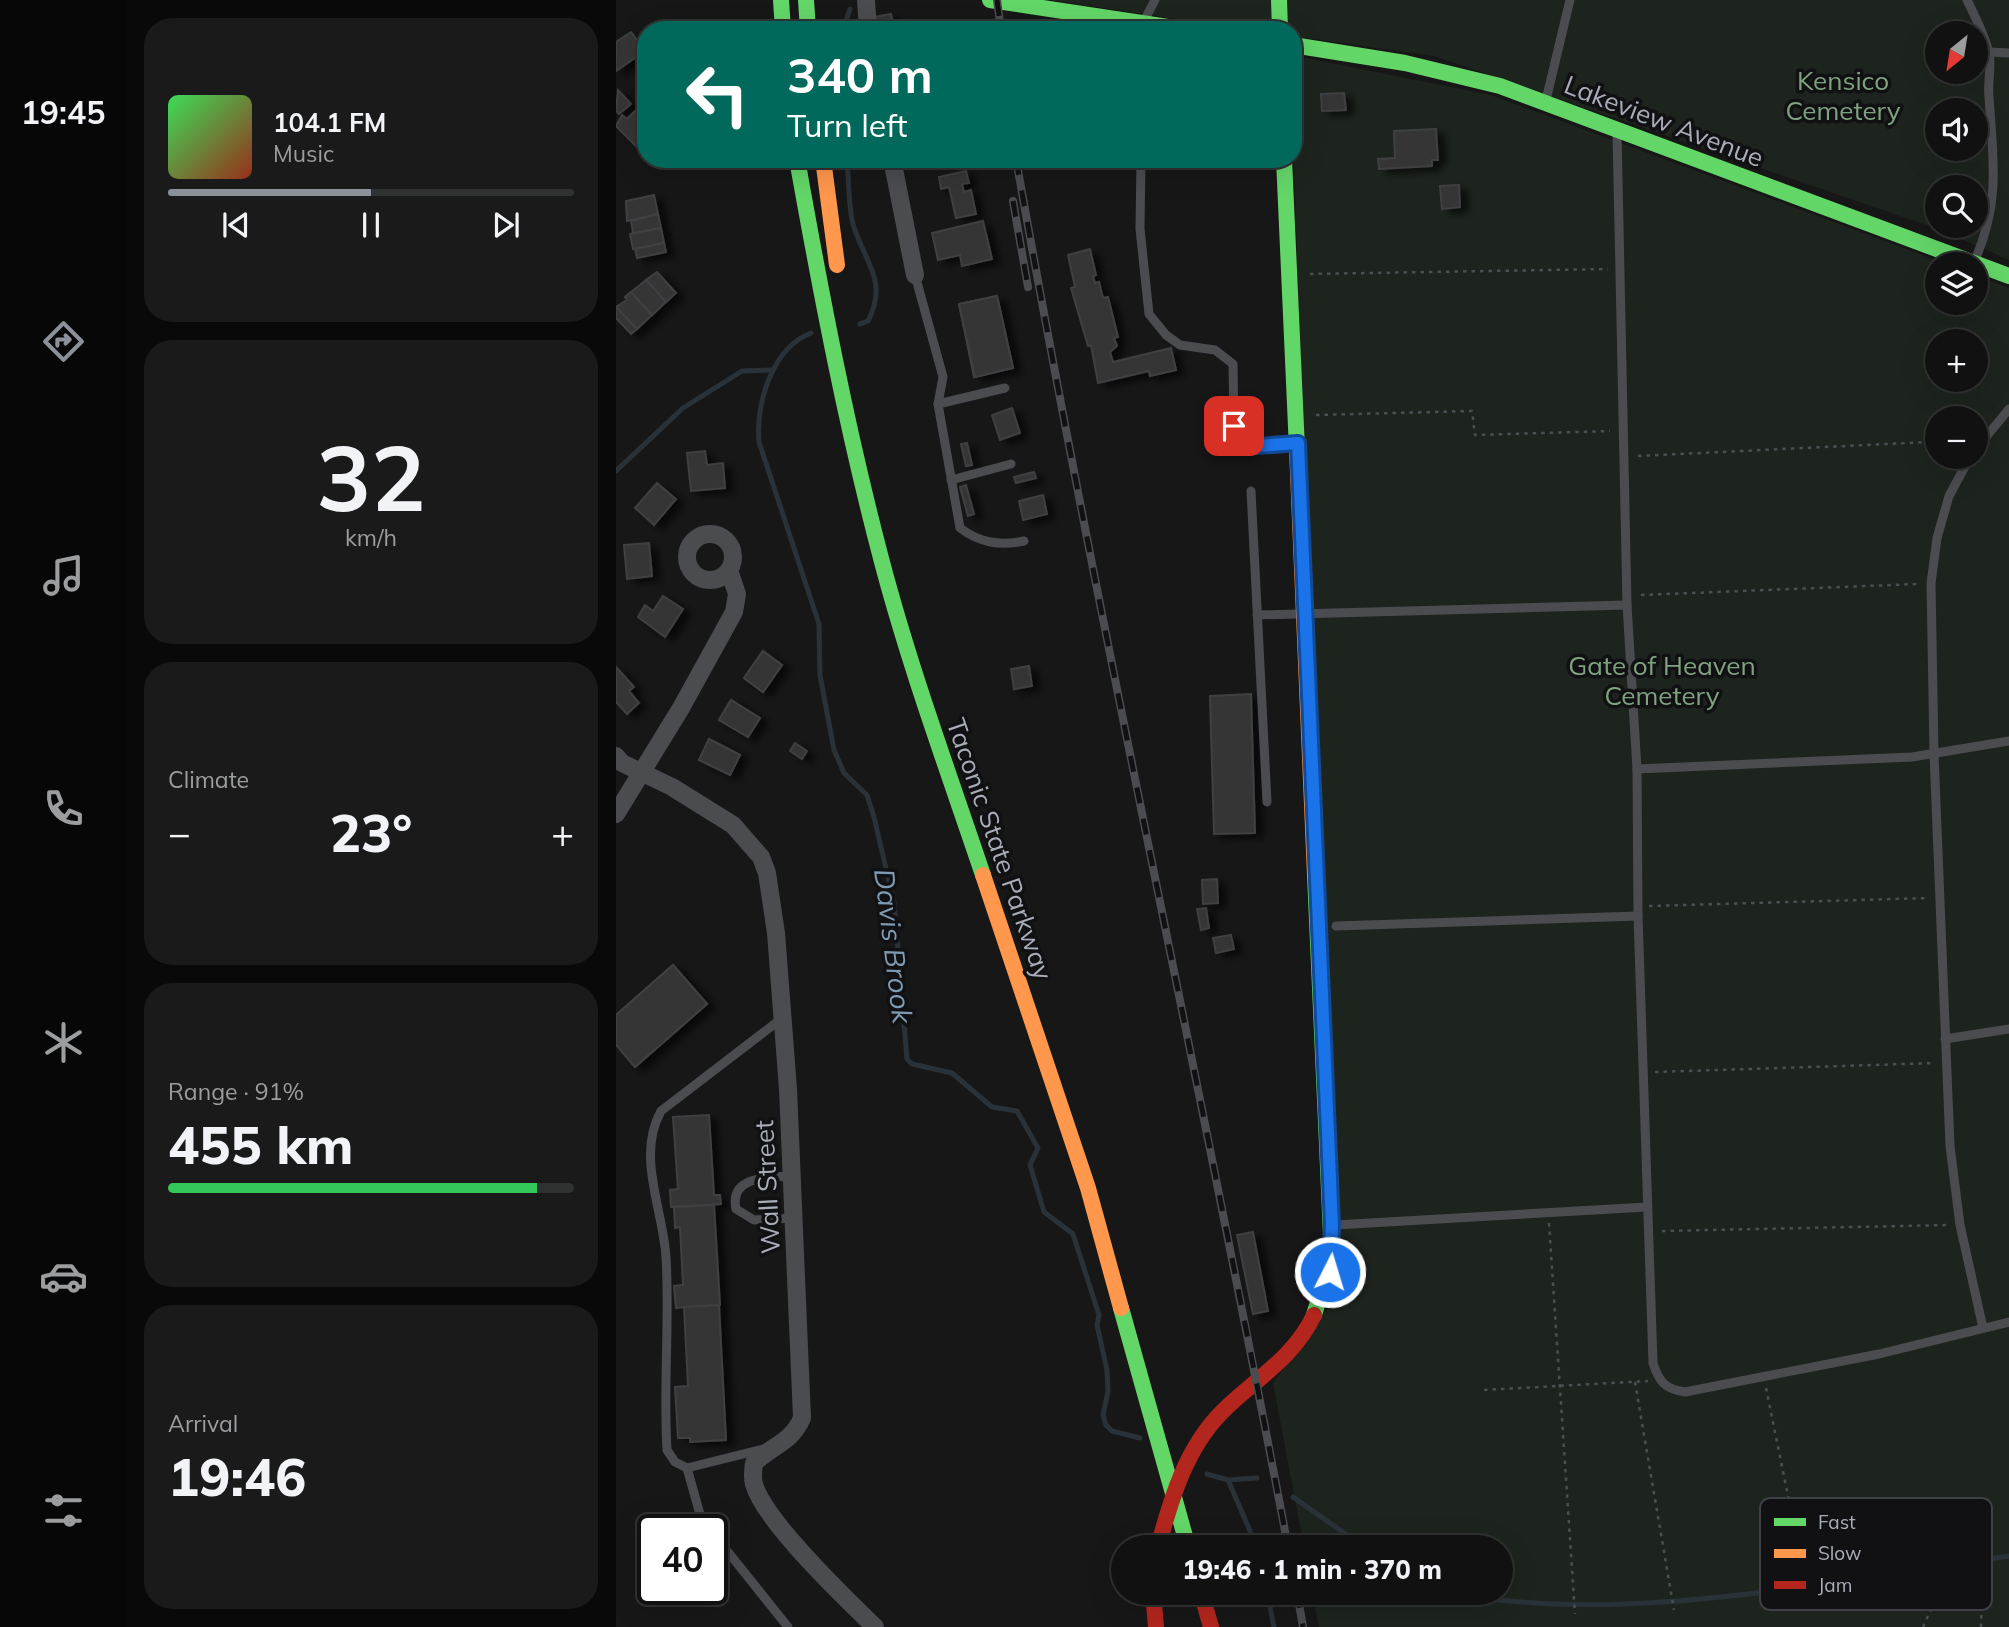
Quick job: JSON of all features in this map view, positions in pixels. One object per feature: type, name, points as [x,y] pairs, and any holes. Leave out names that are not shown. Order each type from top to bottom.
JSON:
[{"type":"main road","points":[[781,0],[782,21]]},
{"type":"main road","points":[[806,0],[807,21]]},
{"type":"main road","points":[[990,0],[1109,21]]},
{"type":"main road","points":[[1279,0],[1280,21]]},
{"type":"main road","name":"Lakeview Avenue","points":[[1302,47],[1461,75],[1545,102],[1947,252]]},
{"type":"main road","name":"Taconic State Parkway","points":[[799,168],[829,340],[882,562],[916,677],[1088,1188],[1185,1535]]},
{"type":"main road","points":[[823,168],[839,281]]},
{"type":"main road","points":[[1162,1535],[1186,1470],[1213,1422],[1232,1401],[1282,1360],[1313,1320],[1327,1287],[1332,1257],[1284,168]]},
{"type":"main road","name":"Lakeview Avenue","points":[[1988,268],[2009,276]]},
{"type":"main road","points":[[855,375],[884,504]]},
{"type":"main road","points":[[1102,1176],[1108,1199]]},
{"type":"main road","points":[[1179,1445],[1192,1494]]},
{"type":"main road","points":[[1154,1605],[1156,1627]]},
{"type":"main road","points":[[1204,1605],[1210,1627]]},
{"type":"street","points":[[866,0],[867,21]]},
{"type":"street","points":[[894,168],[915,275]]},
{"type":"street","points":[[616,814],[734,612],[737,594],[729,570]]},
{"type":"street","name":"Wall Street","points":[[616,756],[622,763],[672,786],[733,825],[761,857],[767,873],[776,933],[793,1177],[802,1418],[794,1436],[771,1447],[754,1463],[754,1486],[779,1525],[835,1590],[875,1627]]},
{"type":"lane","points":[[1146,21],[1155,0]]},
{"type":"lane","points":[[1545,102],[1570,0]]},
{"type":"lane","points":[[1967,0],[1989,52],[1994,203],[1987,233],[1978,252]]},
{"type":"lane","points":[[1989,52],[2009,53]]},
{"type":"lane","points":[[1617,129],[1618,268],[1628,600],[1637,769],[1638,911],[1647,1207],[1653,1363],[1658,1381],[1671,1390],[1685,1392],[1932,1342],[2009,1322]]},
{"type":"lane","points":[[1141,168],[1140,229],[1149,314],[1166,335],[1180,345],[1215,350],[1233,364],[1234,426],[1241,440],[1258,446],[1298,443]]},
{"type":"lane","points":[[915,275],[943,377],[938,404],[960,528],[971,536],[1001,545],[1024,541]]},
{"type":"lane","points":[[938,404],[1005,387]]},
{"type":"lane","points":[[1988,434],[2009,409]]},
{"type":"lane","points":[[951,480],[1012,464]]},
{"type":"lane","points":[[1964,469],[1946,506],[1937,538],[1931,583],[1934,754],[1945,1062],[1960,1225],[1983,1328]]},
{"type":"lane","points":[[1251,491],[1267,802]]},
{"type":"lane","points":[[1257,615],[1628,600]]},
{"type":"lane","points":[[1637,769],[1776,765],[1934,754],[2009,741]]},
{"type":"lane","points":[[1336,926],[1638,911]]},
{"type":"lane","points":[[771,1447],[687,1468],[675,1462],[667,1450],[666,1255],[651,1165],[653,1126],[661,1111],[781,1018]]},
{"type":"lane","points":[[1945,1039],[2009,1030]]},
{"type":"lane","points":[[793,1177],[747,1182],[737,1189],[734,1198],[736,1209],[754,1220],[795,1218]]},
{"type":"lane","points":[[1332,1225],[1647,1207]]},
{"type":"lane","points":[[687,1468],[700,1514]]},
{"type":"lane","points":[[728,1552],[788,1627]]},
{"type":"path","points":[[1289,274],[1618,268]]},
{"type":"path","points":[[1296,415],[1472,411],[1475,435],[1624,431]]},
{"type":"path","points":[[1625,457],[1925,442]]},
{"type":"path","points":[[1628,600],[1931,583]]},
{"type":"path","points":[[1638,911],[1939,898]]},
{"type":"path","points":[[1643,1072],[1945,1062]]},
{"type":"path","points":[[1548,1213],[1575,1614]]},
{"type":"path","points":[[1650,1231],[1960,1225]]},
{"type":"path","points":[[1764,1377],[1789,1498]]},
{"type":"path","points":[[1485,1390],[1658,1381]]},
{"type":"path","points":[[1635,1382],[1674,1610]]},
{"type":"path","points":[[1923,1627],[1931,1610]]},
{"type":"green space","name":"Kensico Cemetery","points":[[1049,0],[2009,0],[2009,260],[1959,238],[1988,238],[1988,175],[1925,175],[1925,225],[1434,56],[1302,37],[1302,21],[1191,21]]},
{"type":"green space","name":"Gate of Heaven Cemetery","points":[[1302,57],[1491,95],[1925,256],[1925,315],[1988,315],[1988,280],[2009,288],[2009,1627],[1319,1627],[1314,1605],[1513,1605],[1513,1535],[1302,1535],[1273,1383],[1332,1303],[1294,168],[1302,168]]},
{"type":"building","points":[[891,14],[893,21],[875,21],[874,17]]},
{"type":"building","points":[[631,32],[637,40],[637,57],[616,71],[616,42]]},
{"type":"building","points":[[618,90],[631,104],[619,114],[616,111]]},
{"type":"building","points":[[1344,93],[1346,110],[1322,111],[1321,94]]},
{"type":"building","points":[[637,111],[637,147],[616,126],[622,115],[627,119]]},
{"type":"building","points":[[1436,129],[1438,160],[1432,160],[1432,166],[1379,169],[1378,159],[1395,158],[1394,131]]},
{"type":"building","points":[[966,171],[969,183],[962,184],[964,192],[971,190],[976,214],[956,218],[949,187],[941,189],[939,177]]},
{"type":"building","points":[[1459,185],[1460,207],[1442,209],[1440,186]]},
{"type":"building","points":[[654,195],[658,214],[627,221],[626,201]]},
{"type":"building","points":[[658,214],[661,228],[633,233],[631,221]]},
{"type":"building","points":[[983,221],[992,259],[962,266],[960,255],[938,260],[932,233]]},
{"type":"building","points":[[661,228],[664,243],[633,249],[630,234]]},
{"type":"building","points":[[664,243],[666,252],[637,258],[635,249]]},
{"type":"building","points":[[1090,249],[1096,275],[1093,276],[1095,283],[1099,282],[1103,298],[1108,297],[1118,337],[1114,338],[1117,346],[1110,352],[1113,362],[1171,348],[1176,370],[1150,376],[1149,371],[1098,383],[1091,345],[1088,346],[1071,288],[1075,287],[1068,255]]},
{"type":"building","points":[[657,272],[676,293],[666,302],[646,280]]},
{"type":"building","points":[[646,280],[666,302],[652,315],[631,292]]},
{"type":"building","points":[[631,292],[652,315],[637,329],[616,307],[627,300],[625,297]]},
{"type":"building","points":[[997,296],[1013,368],[974,377],[959,304]]},
{"type":"building","points":[[997,296],[1013,368],[975,377],[959,304]]},
{"type":"building","points":[[616,307],[637,329],[631,334],[616,318]]},
{"type":"building","points":[[1012,408],[1020,433],[1000,440],[992,415]]},
{"type":"building","points":[[967,443],[972,465],[966,466],[961,444]]},
{"type":"building","points":[[705,451],[707,465],[723,463],[725,488],[691,491],[687,453]]},
{"type":"building","points":[[1034,472],[1036,478],[1016,483],[1014,477]]},
{"type":"building","points":[[657,483],[676,499],[654,525],[635,508]]},
{"type":"building","points":[[966,485],[974,514],[968,516],[960,487]]},
{"type":"building","points":[[1043,495],[1047,514],[1023,520],[1019,501]]},
{"type":"building","points":[[649,543],[652,576],[627,579],[624,545]]},
{"type":"building","points":[[663,596],[683,609],[665,637],[638,617],[645,605],[653,611]]},
{"type":"building","points":[[763,651],[782,665],[763,692],[744,678]]},
{"type":"building","points":[[763,651],[782,665],[763,692],[744,678]]},
{"type":"building","points":[[1029,666],[1032,686],[1014,689],[1011,669]]},
{"type":"building","points":[[616,667],[634,687],[629,691],[639,703],[627,714],[616,702]]},
{"type":"building","points":[[1251,694],[1255,833],[1214,834],[1210,696]]},
{"type":"building","points":[[731,700],[760,718],[748,737],[719,720]]},
{"type":"building","points":[[731,700],[760,718],[748,737],[719,720]]},
{"type":"building","points":[[709,739],[740,755],[730,775],[699,760]]},
{"type":"building","points":[[709,739],[740,755],[730,775],[699,760]]},
{"type":"building","points":[[795,743],[807,751],[802,759],[790,751]]},
{"type":"building","points":[[1217,879],[1218,903],[1203,904],[1202,880]]},
{"type":"building","points":[[1206,908],[1209,928],[1201,930],[1197,909]]},
{"type":"building","points":[[1231,935],[1234,949],[1216,953],[1213,938]]},
{"type":"building","points":[[673,965],[707,1004],[635,1067],[616,1044],[616,1015]]},
{"type":"building","points":[[673,965],[707,1004],[635,1067],[616,1045],[616,1015]]},
{"type":"building","points":[[709,1115],[714,1195],[720,1195],[721,1204],[671,1207],[670,1190],[678,1189],[673,1117]]},
{"type":"building","points":[[714,1205],[720,1305],[676,1308],[674,1286],[683,1285],[680,1227],[675,1228],[674,1207]]},
{"type":"building","points":[[1253,1232],[1268,1311],[1253,1314],[1237,1235]]},
{"type":"building","points":[[719,1305],[726,1440],[690,1442],[690,1438],[678,1438],[675,1387],[688,1386],[684,1307]]},
{"type":"waterway","name":"Davis Brook","points":[[846,21],[850,9]]},
{"type":"waterway","name":"Davis Brook","points":[[847,168],[853,224],[872,271],[876,294],[868,321],[860,324]]},
{"type":"waterway","name":"Davis Brook","points":[[811,333],[797,340],[786,351],[769,379],[760,411],[759,442],[819,624],[820,675],[834,750],[844,773],[867,795],[874,817],[894,903],[907,1059],[912,1064],[952,1073],[992,1107],[1017,1111],[1038,1148],[1030,1165],[1044,1212],[1073,1234],[1099,1315],[1097,1325],[1107,1370],[1108,1391],[1103,1415],[1106,1425],[1112,1431],[1140,1438]]},
{"type":"waterway","points":[[616,471],[683,408],[742,371],[771,370]]},
{"type":"waterway","name":"Davis Brook","points":[[1207,1474],[1228,1480],[1257,1478]]},
{"type":"waterway","points":[[1228,1480],[1252,1535]]},
{"type":"waterway","name":"Davis Brook","points":[[1293,1497],[1347,1535]]},
{"type":"waterway","points":[[1992,1559],[2009,1556]]},
{"type":"waterway","points":[[1513,1602],[1582,1605],[1654,1603],[1760,1592]]},
{"type":"waterway","points":[[1270,1605],[1274,1627]]},
{"type":"railway","points":[[997,0],[1000,21]]},
{"type":"railway","points":[[1018,168],[1081,507],[1286,1535]]},
{"type":"railway","points":[[1013,201],[1028,287]]},
{"type":"railway","points":[[1299,1605],[1303,1627]]},
{"type":"traffic: fast","points":[[781,0],[782,21]]},
{"type":"traffic: fast","points":[[806,0],[807,21]]},
{"type":"traffic: fast","points":[[990,0],[1129,21]]},
{"type":"traffic: fast","points":[[1279,0],[1280,21]]},
{"type":"traffic: fast","points":[[1302,46],[1405,63],[1500,86],[2009,276]]},
{"type":"traffic: fast","points":[[799,168],[835,362],[882,562],[917,680],[983,875]]},
{"type":"traffic: fast","points":[[1284,168],[1297,449]]},
{"type":"traffic: fast","points":[[1314,1315],[1332,1257],[1315,875]]},
{"type":"traffic: fast","points":[[1121,1308],[1185,1535]]},
{"type":"traffic: slow","points":[[824,168],[837,265]]},
{"type":"traffic: slow","points":[[1297,449],[1315,875]]},
{"type":"traffic: slow","points":[[983,875],[1088,1188],[1121,1308]]},
{"type":"traffic: jam","points":[[1161,1535],[1181,1475],[1209,1426],[1234,1400],[1285,1356],[1306,1330],[1314,1315]]},
{"type":"traffic: jam","points":[[1154,1605],[1156,1627]]},
{"type":"traffic: jam","points":[[1205,1605],[1211,1627]]},
{"type":"route","points":[[1234,426],[1241,440],[1258,446],[1298,443],[1332,1225],[1330,1272]]}]
